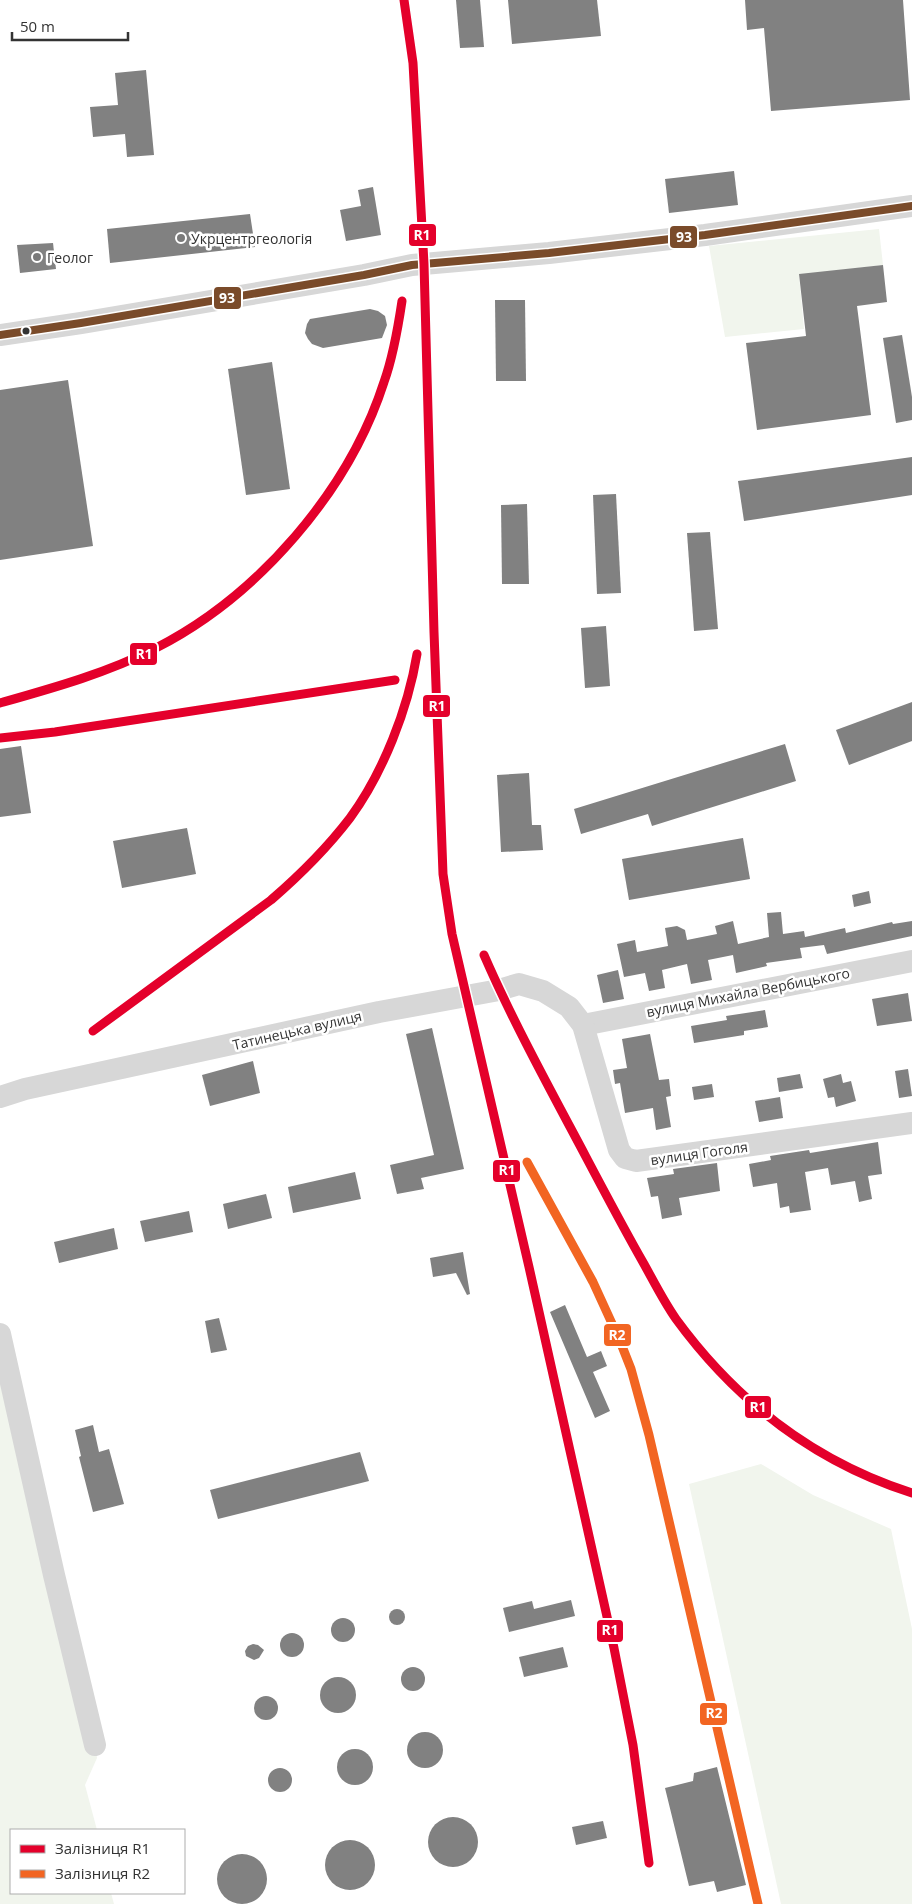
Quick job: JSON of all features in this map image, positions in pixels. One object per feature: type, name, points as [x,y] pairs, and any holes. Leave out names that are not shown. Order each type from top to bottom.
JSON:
[{"type":"street","points":[[0,335],[354,277],[404,266],[705,236],[912,206]]},
{"type":"street","name":"вулиця Михайла Вербицького","points":[[583,1025],[912,961]]},
{"type":"street","name":"Татинецька вулиця","points":[[0,1097],[25,1089],[379,1012],[499,990],[519,984],[543,991],[552,996],[569,1007],[583,1025]]},
{"type":"street","name":"вулиця Гоголя","points":[[583,1025],[619,1150],[625,1158],[636,1161],[912,1123]]},
{"type":"street","points":[[0,1334],[54,1575],[95,1745]]},
{"type":"shaded area","points":[[879,229],[883,265],[799,275],[804,329],[725,337],[709,246]]},
{"type":"shaded area","points":[[0,1356],[97,1758],[85,1785],[97,1829],[10,1829],[10,1894],[111,1894],[114,1904],[0,1904]]},
{"type":"shaded area","points":[[761,1464],[813,1495],[891,1529],[912,1629],[912,1904],[781,1904],[689,1484]]},
{"type":"building","points":[[456,0],[480,0],[484,47],[460,48]]},
{"type":"building","points":[[508,0],[597,0],[601,36],[512,44]]},
{"type":"building","points":[[745,0],[903,0],[910,100],[771,111],[764,28],[747,30]]},
{"type":"building","points":[[146,70],[154,155],[127,157],[125,134],[93,137],[90,107],[118,105],[115,73]]},
{"type":"building","points":[[734,171],[738,205],[669,213],[665,179]]},
{"type":"building","points":[[373,187],[381,235],[346,241],[340,210],[361,206],[358,190]]},
{"type":"building","name":"Укрцентргеологія","points":[[250,214],[255,247],[110,263],[107,229]]},
{"type":"building","name":"Геолог","points":[[53,243],[56,269],[20,273],[17,245]]},
{"type":"building","points":[[883,265],[887,302],[857,306],[871,415],[757,430],[746,343],[806,336],[799,274]]},
{"type":"building","points":[[495,300],[525,300],[526,381],[496,381]]},
{"type":"building","points":[[370,309],[378,311],[385,316],[387,325],[382,338],[323,348],[312,344],[305,333],[310,319]]},
{"type":"building","points":[[902,335],[912,397],[912,420],[896,423],[883,338]]},
{"type":"building","points":[[272,362],[290,489],[246,495],[228,369]]},
{"type":"building","points":[[68,380],[93,546],[0,560],[0,390]]},
{"type":"building","points":[[912,457],[912,495],[744,521],[738,481]]},
{"type":"building","points":[[616,494],[621,593],[597,594],[593,495]]},
{"type":"building","points":[[527,504],[529,584],[502,584],[501,505]]},
{"type":"building","points":[[710,532],[718,629],[694,631],[687,533]]},
{"type":"building","points":[[606,626],[610,686],[585,688],[581,628]]},
{"type":"building","points":[[912,702],[912,741],[849,765],[836,730]]},
{"type":"building","points":[[785,744],[796,781],[652,826],[648,814],[581,834],[574,809]]},
{"type":"building","points":[[21,746],[31,813],[0,817],[0,749]]},
{"type":"building","points":[[529,773],[532,825],[541,825],[543,850],[501,852],[497,775]]},
{"type":"building","points":[[187,828],[196,874],[122,888],[113,841]]},
{"type":"building","points":[[743,838],[750,879],[629,900],[622,859]]},
{"type":"building","points":[[869,891],[871,903],[854,907],[852,895]]},
{"type":"building","points":[[781,912],[783,934],[804,931],[805,937],[845,928],[846,933],[892,922],[893,924],[912,921],[912,936],[827,954],[824,945],[800,948],[802,958],[766,963],[767,966],[736,973],[733,955],[708,960],[712,980],[691,984],[687,964],[662,970],[665,988],[649,991],[645,973],[624,977],[617,944],[635,940],[637,952],[668,946],[665,928],[677,926],[685,930],[687,940],[717,934],[715,926],[733,921],[738,944],[769,937],[767,913]]},
{"type":"building","points":[[618,970],[624,999],[603,1003],[597,975]]},
{"type":"building","points":[[908,993],[912,1021],[877,1026],[872,999]]},
{"type":"building","points":[[765,1010],[768,1027],[744,1031],[744,1035],[694,1043],[691,1026],[727,1020],[726,1016]]},
{"type":"building","points":[[432,1028],[464,1169],[421,1178],[424,1189],[397,1194],[390,1165],[434,1155],[406,1034]]},
{"type":"building","points":[[650,1034],[659,1080],[669,1079],[671,1096],[666,1097],[671,1127],[656,1130],[653,1108],[625,1113],[620,1083],[615,1084],[613,1070],[627,1068],[622,1039]]},
{"type":"building","points":[[253,1061],[260,1093],[210,1106],[202,1075]]},
{"type":"building","points":[[908,1069],[912,1096],[899,1098],[895,1071]]},
{"type":"building","points":[[800,1074],[803,1088],[779,1092],[777,1078]]},
{"type":"building","points":[[841,1074],[843,1083],[851,1081],[856,1101],[836,1107],[834,1097],[828,1098],[823,1079]]},
{"type":"building","points":[[712,1084],[714,1097],[694,1100],[692,1087]]},
{"type":"building","points":[[780,1097],[783,1118],[759,1122],[755,1101]]},
{"type":"building","points":[[878,1142],[882,1174],[868,1176],[872,1199],[859,1202],[855,1181],[831,1185],[828,1168],[805,1172],[811,1210],[790,1213],[789,1206],[780,1208],[777,1183],[753,1187],[749,1164],[771,1160],[770,1156],[809,1150],[810,1153]]},
{"type":"building","points":[[717,1163],[720,1191],[679,1198],[682,1215],[662,1219],[658,1196],[651,1197],[647,1178],[674,1174],[673,1169]]},
{"type":"building","points":[[355,1172],[361,1199],[293,1213],[288,1187]]},
{"type":"building","points":[[266,1194],[272,1218],[228,1229],[223,1204]]},
{"type":"building","points":[[189,1211],[193,1232],[145,1242],[140,1221]]},
{"type":"building","points":[[114,1228],[118,1249],[59,1263],[54,1242]]},
{"type":"building","points":[[463,1252],[470,1294],[467,1295],[456,1273],[433,1277],[430,1258]]},
{"type":"building","points":[[565,1305],[587,1357],[601,1351],[607,1366],[593,1372],[610,1411],[595,1418],[550,1312]]},
{"type":"building","points":[[219,1318],[227,1350],[211,1353],[205,1321]]},
{"type":"building","points":[[93,1425],[99,1452],[109,1449],[124,1504],[93,1512],[79,1457],[81,1456],[75,1430]]},
{"type":"building","points":[[360,1452],[369,1481],[218,1519],[210,1490]]},
{"type":"building","points":[[571,1600],[575,1616],[509,1632],[503,1608],[532,1601],[534,1609]]},
{"type":"building","points":[[394,1609],[400,1609],[405,1614],[403,1623],[394,1625],[389,1620],[389,1614]]},
{"type":"building","points":[[343,1618],[352,1621],[355,1630],[352,1639],[343,1642],[334,1639],[331,1630],[334,1621]]},
{"type":"building","points":[[292,1633],[301,1636],[304,1645],[301,1654],[292,1657],[283,1654],[280,1645],[283,1636]]},
{"type":"building","points":[[258,1645],[264,1650],[259,1658],[254,1660],[246,1656],[245,1651],[248,1646]]},
{"type":"building","points":[[563,1647],[568,1667],[524,1677],[519,1657]]},
{"type":"building","points":[[408,1667],[418,1667],[425,1674],[425,1684],[418,1691],[408,1691],[401,1684],[401,1674]]},
{"type":"building","points":[[338,1677],[350,1683],[356,1695],[350,1707],[338,1713],[326,1707],[320,1695],[326,1683]]},
{"type":"building","points":[[266,1696],[275,1699],[278,1708],[275,1717],[266,1720],[257,1717],[254,1708],[257,1699]]},
{"type":"building","points":[[425,1732],[437,1738],[443,1750],[437,1762],[425,1768],[413,1762],[407,1750],[413,1738]]},
{"type":"building","points":[[355,1749],[367,1755],[373,1767],[367,1779],[355,1785],[343,1779],[337,1767],[343,1755]]},
{"type":"building","points":[[717,1767],[746,1885],[717,1892],[714,1881],[689,1886],[665,1788],[693,1781],[694,1773]]},
{"type":"building","points":[[280,1768],[289,1771],[292,1780],[289,1789],[280,1792],[271,1789],[268,1780],[271,1771]]},
{"type":"building","points":[[453,1817],[463,1819],[471,1824],[476,1832],[478,1842],[476,1852],[471,1860],[463,1865],[453,1867],[443,1865],[435,1860],[430,1852],[428,1842],[430,1832],[435,1824],[443,1819]]},
{"type":"building","points":[[603,1821],[607,1838],[576,1845],[572,1827]]},
{"type":"building","points":[[350,1840],[360,1842],[368,1847],[373,1855],[375,1865],[373,1875],[368,1883],[360,1888],[350,1890],[340,1888],[332,1883],[327,1875],[325,1865],[327,1855],[332,1847],[340,1842]]},
{"type":"building","points":[[242,1854],[252,1856],[260,1861],[265,1869],[267,1879],[265,1889],[260,1897],[252,1902],[242,1904],[232,1902],[224,1897],[219,1889],[217,1879],[219,1869],[224,1861],[232,1856]]},
{"type":"rail line","name":"R1","points":[[404,0],[413,63],[424,264],[443,874],[452,934],[614,1648],[633,1745],[649,1863]]},
{"type":"rail line","name":"R1","points":[[0,703],[60,686],[118,665],[156,648],[194,626],[230,600],[264,570],[295,536],[323,500],[348,462],[368,423],[384,382],[395,342],[402,301]]},
{"type":"rail line","name":"R1","points":[[93,1031],[271,900],[323,851],[350,818],[383,761],[401,718],[417,654]]},
{"type":"rail line","name":"R1","points":[[0,738],[55,732],[395,680]]},
{"type":"rail line","name":"R1","points":[[484,955],[533,1057],[622,1224],[667,1306],[699,1349],[751,1402],[811,1446],[876,1480],[912,1493]]},
{"type":"rail line","name":"R2","points":[[527,1162],[593,1282],[631,1369],[649,1435],[758,1904]]},
{"type":"transit line","name":"93","points":[[0,335],[364,275],[412,265],[549,253],[705,235],[912,206]]},
{"type":"place","name":"Укрцентргеологія","points":[[181,238]]},
{"type":"place","name":"Геолог","points":[[37,257]]}]
